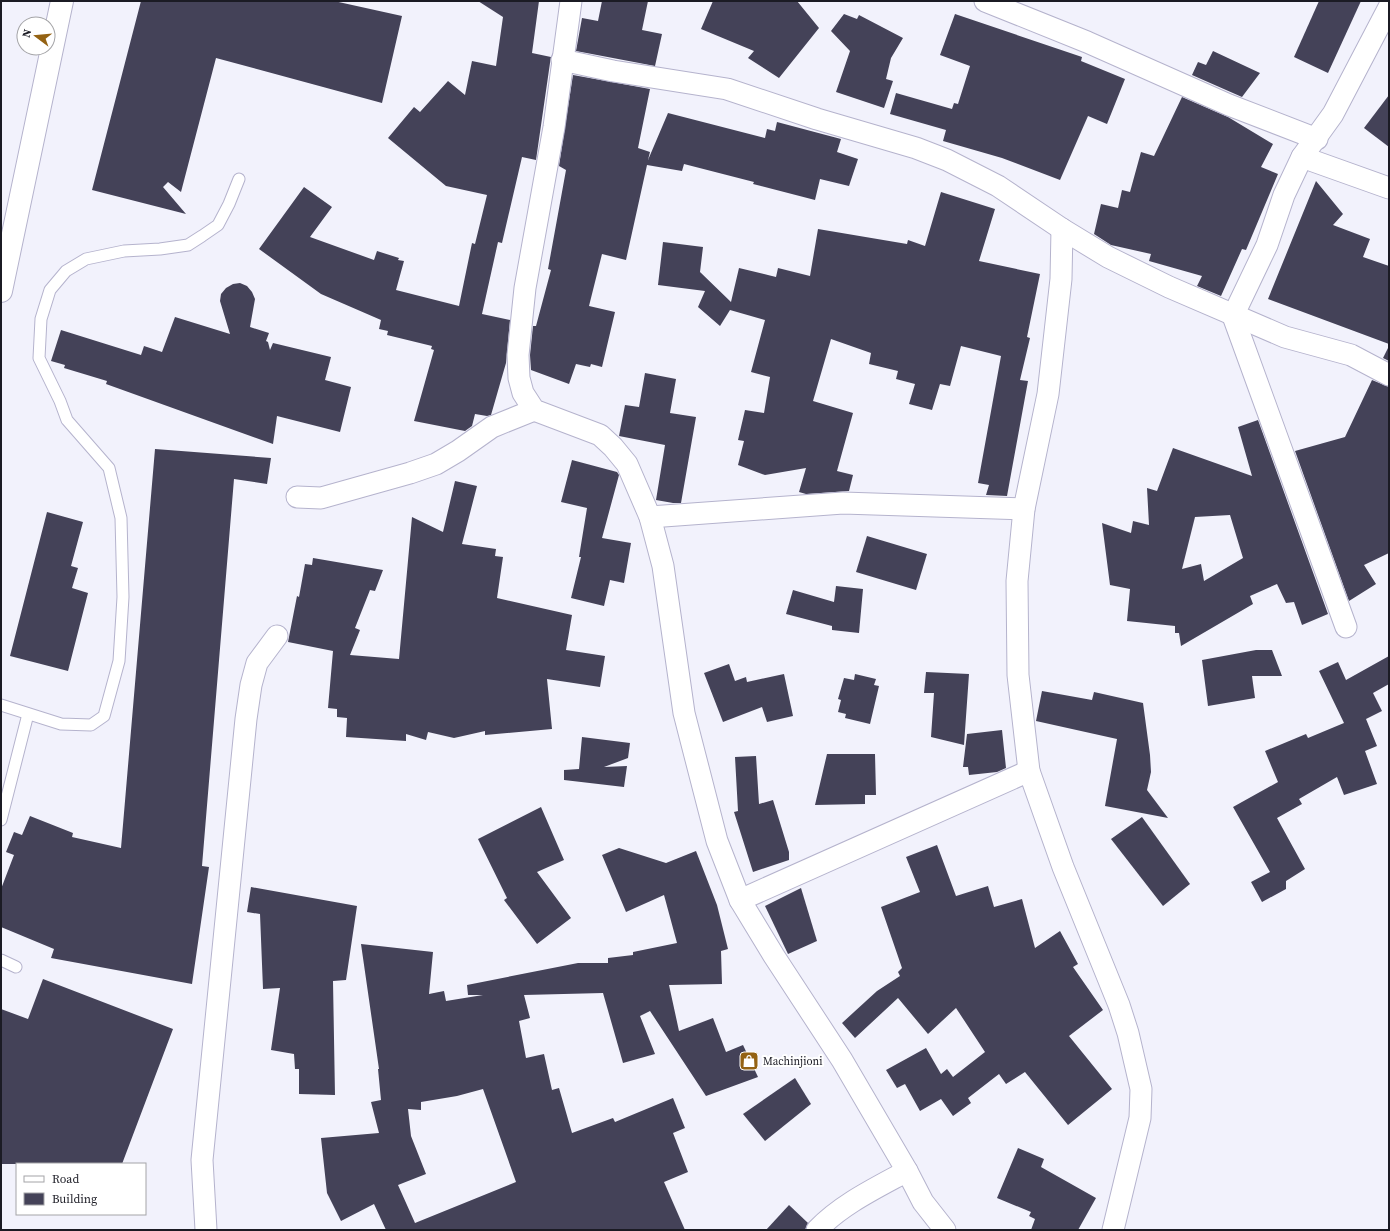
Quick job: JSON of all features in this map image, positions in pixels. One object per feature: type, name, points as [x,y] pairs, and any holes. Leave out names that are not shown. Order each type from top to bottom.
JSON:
[{"type":"street","points":[[1,291],[62,1]]},
{"type":"street","points":[[571,1],[554,127],[525,288],[518,355],[520,383],[523,393],[534,410],[600,435],[613,447],[627,464],[650,517],[663,566],[684,713],[717,841],[740,900],[774,956],[842,1060],[907,1171],[923,1202],[945,1230]]},
{"type":"street","points":[[995,3],[1229,105],[1317,139]]},
{"type":"street","points":[[1346,627],[1233,316],[1267,245],[1284,195],[1302,157],[1317,139],[1333,114],[1389,7]]},
{"type":"street","points":[[562,60],[614,71],[727,88],[817,119],[916,148],[947,160],[998,186],[1062,229],[1108,257],[1233,316],[1284,337],[1351,354],[1389,375]]},
{"type":"street","points":[[1302,157],[1389,188]]},
{"type":"street","points":[[1062,229],[1061,279],[1048,394],[1024,509],[1017,581],[1018,675],[1029,771],[1063,867],[1119,1005],[1128,1033],[1141,1089],[1140,1118],[1113,1230]]},
{"type":"street","points":[[297,497],[321,498],[410,473],[436,464],[458,451],[492,427],[534,410]]},
{"type":"street","points":[[650,517],[843,503],[1024,509]]},
{"type":"street","points":[[206,1230],[202,1160],[246,719],[251,685],[257,663],[277,636]]},
{"type":"street","points":[[740,900],[1029,771]]},
{"type":"street","points":[[817,1230],[824,1223],[856,1200],[907,1171]]},
{"type":"lane","points":[[1,706],[61,724],[91,725],[104,716],[119,662],[123,597],[121,518],[109,468],[67,420],[60,401],[39,358],[41,319],[50,290],[66,272],[86,259],[124,251],[160,249],[188,245],[218,225],[229,204],[239,179]]},
{"type":"lane","points":[[1,820],[28,714]]},
{"type":"lane","points":[[1,960],[16,967]]},
{"type":"building","points":[[141,1],[334,1],[402,16],[382,103],[216,58],[181,192],[168,182],[163,187],[186,214],[92,190]]},
{"type":"building","points":[[478,1],[539,1],[532,53],[551,57],[536,160],[522,157],[502,243],[498,242],[482,314],[510,320],[506,363],[491,415],[487,416],[475,414],[472,426],[465,431],[414,421],[434,350],[431,349],[432,346],[387,335],[388,331],[379,329],[381,320],[321,294],[259,249],[304,187],[332,207],[310,237],[374,260],[377,251],[399,258],[398,260],[404,261],[396,290],[459,306],[472,243],[475,244],[487,195],[446,186],[388,138],[414,107],[420,112],[448,81],[465,95],[472,61],[496,66],[503,17]]},
{"type":"building","points":[[602,1],[648,1],[642,30],[662,34],[655,66],[576,51],[582,18],[598,21]]},
{"type":"building","points":[[713,1],[797,1],[819,28],[779,78],[748,58],[754,51],[701,29]]},
{"type":"building","points":[[1319,1],[1361,1],[1328,73],[1294,57]]},
{"type":"building","points":[[844,14],[857,19],[859,15],[903,38],[891,58],[886,79],[893,81],[884,108],[836,92],[850,51],[831,31]]},
{"type":"building","points":[[955,14],[1082,57],[1081,61],[1125,79],[1107,124],[1088,116],[1060,180],[1002,158],[943,141],[946,130],[890,114],[896,93],[952,109],[954,103],[958,104],[970,66],[940,55]]},
{"type":"building","points":[[1213,51],[1260,73],[1242,97],[1192,75],[1198,62],[1206,65]]},
{"type":"building","points":[[573,75],[650,89],[638,148],[650,152],[648,160],[668,113],[765,138],[767,129],[775,131],[777,122],[841,139],[837,152],[858,159],[849,186],[820,179],[815,200],[684,164],[682,171],[647,165],[626,260],[602,254],[589,306],[615,312],[602,367],[591,364],[590,367],[576,364],[569,384],[531,370],[530,355],[533,326],[536,326],[551,270],[548,269],[566,170],[559,166]]},
{"type":"building","points":[[1389,95],[1389,147],[1364,128]]},
{"type":"building","points":[[1182,97],[1228,117],[1273,144],[1261,167],[1278,174],[1246,250],[1242,249],[1221,296],[1197,286],[1202,276],[1149,261],[1151,254],[1111,245],[1094,234],[1101,204],[1118,208],[1122,190],[1130,192],[1141,152],[1154,156]]},
{"type":"building","points":[[1316,181],[1343,214],[1333,225],[1370,239],[1363,257],[1389,266],[1389,344],[1268,299]]},
{"type":"building","points":[[941,192],[995,209],[979,261],[1040,274],[1027,337],[1030,338],[1020,380],[1028,381],[1007,496],[986,495],[989,485],[978,483],[1001,356],[961,346],[950,386],[940,384],[932,410],[909,404],[915,384],[896,379],[898,371],[869,364],[871,353],[831,339],[813,401],[853,413],[837,471],[853,475],[849,491],[806,494],[799,492],[806,468],[765,475],[738,465],[744,441],[738,440],[745,410],[764,413],[770,377],[751,372],[765,320],[730,310],[720,326],[698,307],[705,291],[658,285],[663,242],[703,247],[700,272],[731,302],[739,268],[776,277],[778,268],[810,276],[818,229],[907,244],[908,240],[925,246]]},
{"type":"building","points":[[240,283],[247,286],[255,299],[250,327],[269,333],[266,341],[268,342],[270,350],[273,343],[331,357],[325,380],[351,387],[340,432],[277,416],[273,444],[106,384],[107,381],[64,368],[65,365],[51,361],[61,330],[141,355],[144,346],[162,352],[175,317],[230,334],[220,301],[221,294],[226,288],[233,284]]},
{"type":"building","points":[[1389,346],[1389,361],[1383,358]]},
{"type":"building","points":[[645,373],[676,379],[670,413],[696,417],[681,503],[656,500],[665,445],[619,436],[625,405],[639,407]]},
{"type":"building","points":[[1372,380],[1389,387],[1389,553],[1364,565],[1376,584],[1349,601],[1295,451],[1345,437]]},
{"type":"building","points":[[1258,420],[1328,614],[1302,625],[1294,602],[1286,603],[1277,584],[1250,596],[1253,604],[1181,646],[1179,633],[1175,633],[1175,626],[1127,621],[1130,589],[1110,585],[1102,523],[1131,533],[1133,521],[1149,525],[1147,488],[1157,491],[1173,448],[1252,476],[1238,427]],"holes":[[[1230,515],[1243,558],[1204,581],[1201,564],[1182,569],[1195,517]]]},
{"type":"building","points":[[155,449],[271,458],[267,484],[234,479],[202,866],[209,867],[192,984],[51,958],[54,949],[1,927],[1,889],[14,855],[6,852],[14,832],[22,835],[30,816],[73,833],[72,837],[121,848]]},
{"type":"building","points":[[572,460],[617,472],[619,475],[602,538],[631,543],[624,583],[610,580],[604,606],[571,598],[581,557],[579,557],[587,508],[561,502]]},
{"type":"building","points":[[455,481],[477,486],[462,544],[496,549],[495,556],[503,557],[497,598],[572,615],[566,650],[605,656],[600,687],[547,679],[552,729],[485,735],[485,731],[454,738],[428,732],[426,740],[406,734],[406,741],[346,737],[347,718],[337,717],[337,709],[328,708],[333,651],[288,642],[305,564],[312,565],[313,558],[383,570],[375,591],[370,590],[355,628],[360,630],[350,655],[399,659],[412,517],[443,532]]},
{"type":"building","points":[[47,512],[83,522],[71,566],[78,568],[72,588],[88,593],[68,671],[10,656]]},
{"type":"building","points":[[867,536],[927,554],[916,590],[856,572]]},
{"type":"building","points":[[836,586],[863,589],[859,633],[832,630],[832,626],[786,614],[793,590],[834,602]]},
{"type":"building","points":[[1256,650],[1272,650],[1282,676],[1252,676],[1255,698],[1208,706],[1202,660]]},
{"type":"building","points":[[1389,656],[1389,684],[1373,693],[1382,711],[1366,719],[1377,746],[1365,751],[1377,784],[1344,795],[1337,777],[1299,799],[1302,804],[1277,818],[1305,869],[1286,881],[1286,889],[1262,902],[1251,882],[1270,872],[1233,807],[1278,782],[1265,751],[1306,734],[1308,738],[1344,723],[1319,671],[1338,662],[1346,680]]},
{"type":"building","points":[[729,664],[735,681],[746,677],[747,682],[784,674],[793,716],[767,722],[762,707],[723,722],[704,673]]},
{"type":"building","points":[[926,672],[969,674],[964,745],[931,737],[934,693],[924,693]]},
{"type":"building","points":[[855,674],[876,679],[874,685],[879,686],[870,724],[845,718],[846,714],[838,712],[841,700],[838,699],[844,678],[854,680]]},
{"type":"building","points":[[1042,691],[1092,700],[1094,692],[1143,703],[1151,772],[1147,790],[1168,818],[1105,806],[1117,739],[1036,721]]},
{"type":"building","points":[[1002,730],[1006,768],[997,772],[969,775],[968,767],[963,767],[967,734]]},
{"type":"building","points":[[582,737],[630,743],[628,758],[604,767],[627,766],[624,787],[564,780],[564,770],[579,769]]},
{"type":"building","points":[[827,754],[875,754],[876,795],[865,795],[865,804],[815,805]]},
{"type":"building","points":[[756,756],[759,804],[773,800],[789,852],[789,860],[753,872],[734,812],[738,811],[735,757]]},
{"type":"building","points":[[541,807],[564,860],[537,872],[571,918],[537,944],[504,900],[507,898],[478,839]]},
{"type":"building","points":[[1142,817],[1190,884],[1163,906],[1111,839]]},
{"type":"building","points":[[937,845],[956,896],[988,886],[994,907],[1022,899],[1035,948],[1060,931],[1078,964],[1073,967],[1103,1010],[1069,1036],[1112,1089],[1068,1125],[1025,1072],[1006,1084],[999,1074],[968,1098],[971,1103],[953,1116],[941,1099],[920,1111],[905,1084],[897,1088],[886,1070],[926,1048],[941,1074],[947,1069],[953,1077],[985,1052],[956,1008],[928,1034],[898,998],[855,1038],[842,1023],[877,991],[900,976],[898,972],[902,968],[881,907],[920,892],[906,857]]},
{"type":"building","points":[[619,848],[666,863],[696,851],[717,905],[728,949],[721,951],[722,984],[669,985],[679,1031],[713,1018],[726,1052],[743,1045],[758,1077],[706,1096],[650,1011],[640,1016],[655,1054],[623,1063],[603,993],[524,995],[530,1018],[519,1021],[526,1058],[544,1054],[552,1090],[559,1088],[572,1133],[613,1118],[615,1122],[673,1098],[685,1128],[673,1133],[688,1172],[664,1182],[685,1230],[386,1230],[374,1204],[341,1221],[327,1193],[321,1138],[379,1133],[371,1102],[381,1100],[379,1069],[361,944],[433,952],[429,994],[444,991],[446,1001],[483,995],[468,995],[467,985],[578,963],[608,963],[608,958],[633,955],[633,952],[677,943],[664,895],[626,912],[602,855]],"holes":[[[483,1089],[516,1182],[415,1223],[398,1185],[426,1174],[411,1136],[408,1109],[421,1110],[421,1102],[457,1096]]]},
{"type":"building","points":[[251,887],[357,906],[346,980],[333,981],[335,1095],[299,1094],[299,1069],[295,1069],[294,1054],[271,1050],[280,988],[263,989],[260,914],[247,912]]},
{"type":"building","points":[[801,888],[817,941],[788,954],[765,906]]},
{"type":"building","points":[[43,979],[173,1029],[122,1163],[1,1164],[1,1009],[28,1019]]},
{"type":"building","points":[[795,1078],[811,1104],[765,1141],[743,1114]]},
{"type":"building","points":[[1018,1148],[1044,1159],[1041,1167],[1096,1198],[1078,1230],[1031,1230],[1035,1219],[1029,1216],[1031,1212],[997,1198]]},
{"type":"building","points":[[789,1205],[808,1223],[805,1230],[766,1230]]},
{"type":"place","name":"Machinjioni","points":[[749,1061]]}]
